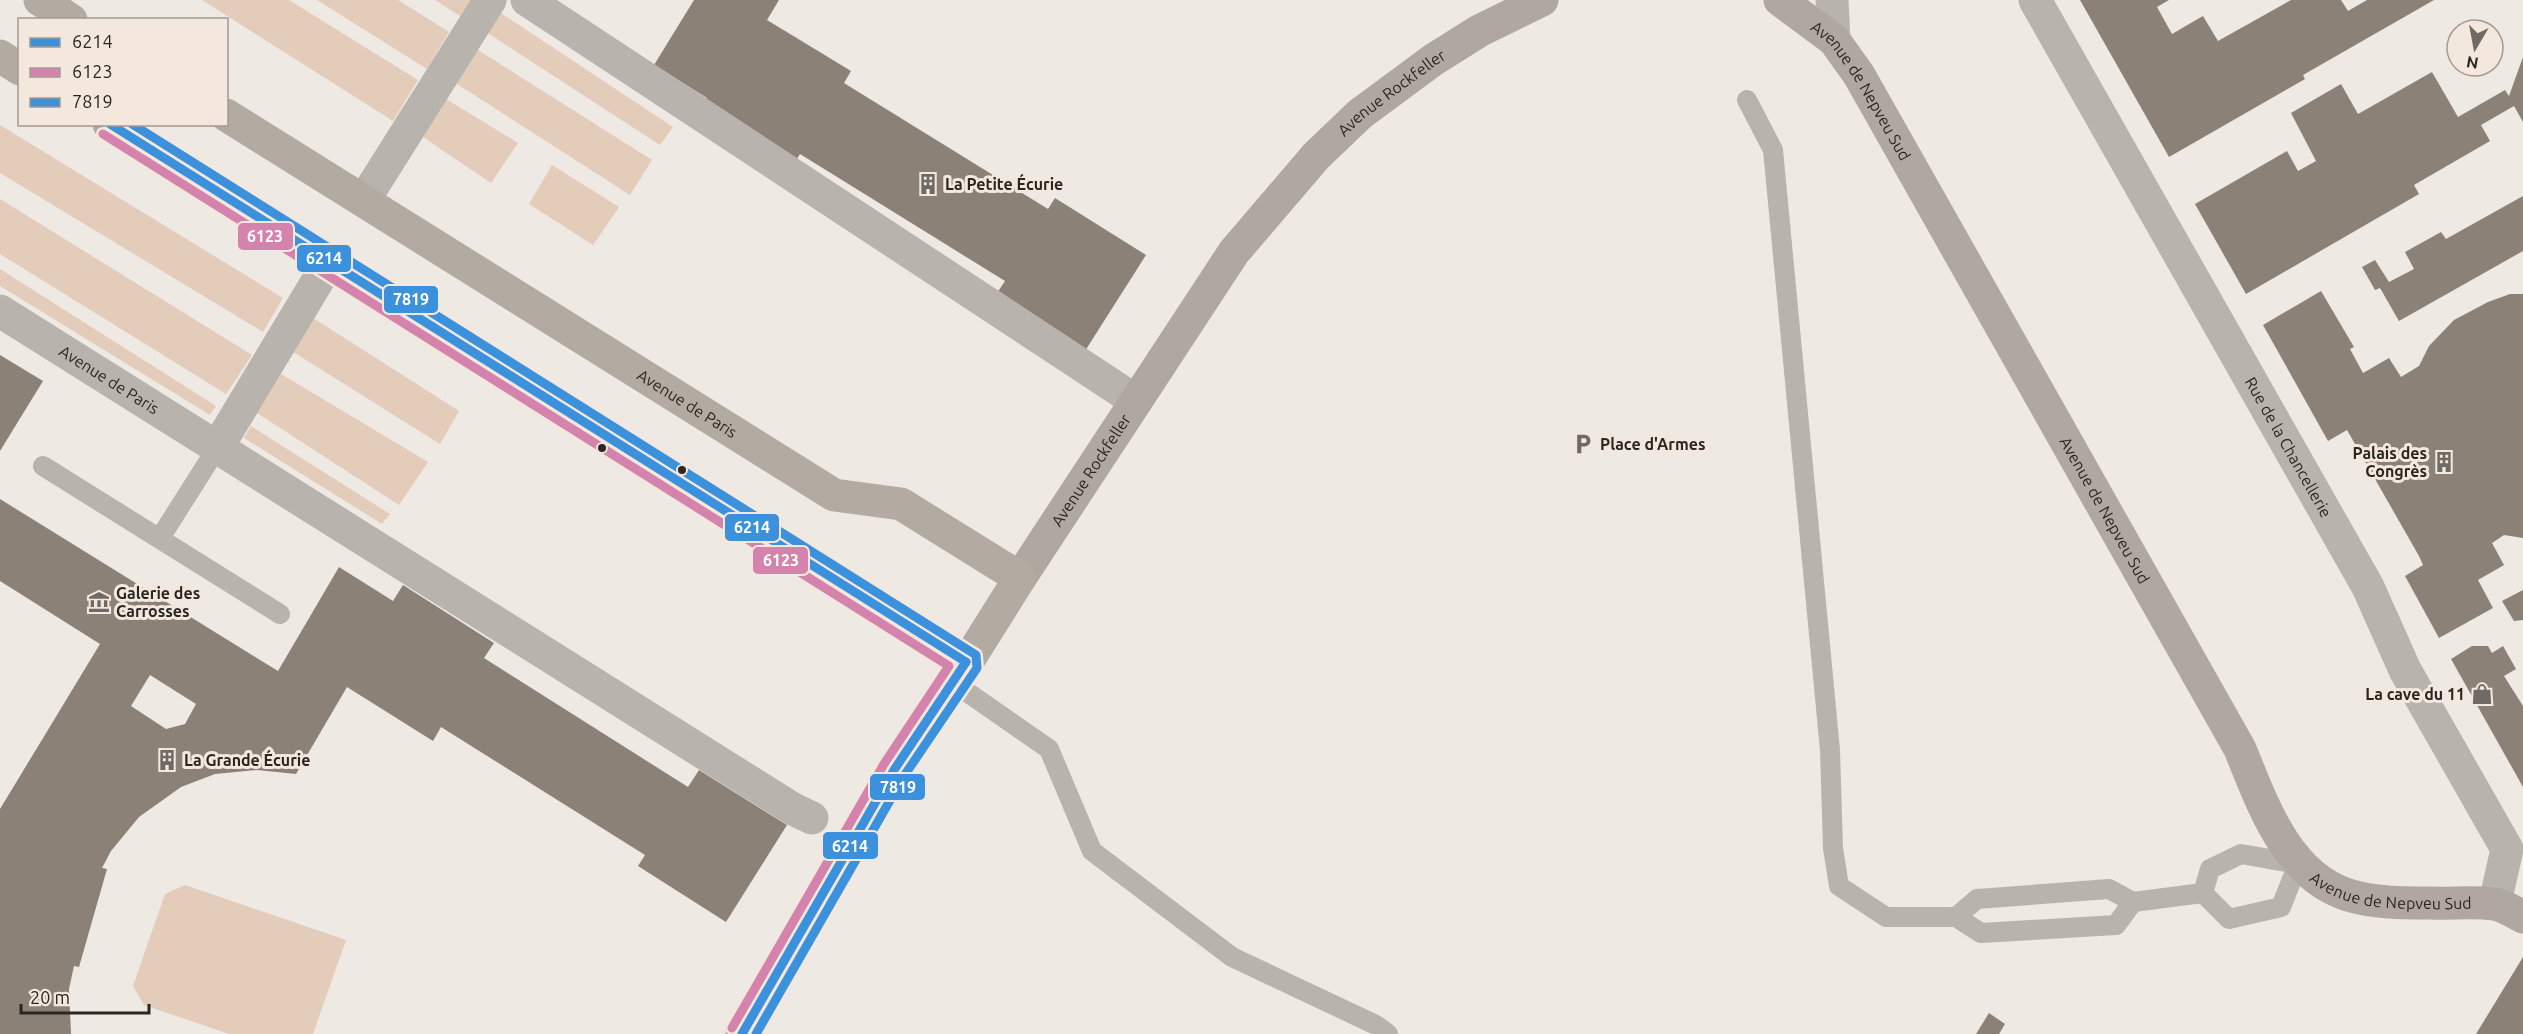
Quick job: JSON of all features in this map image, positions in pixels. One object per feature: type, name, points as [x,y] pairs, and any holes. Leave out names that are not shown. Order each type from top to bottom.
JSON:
[{"type":"main road","points":[[40,0],[68,18]]},
{"type":"main road","name":"Avenue Rockfeller","points":[[742,1034],[908,746],[960,672],[1234,252],[1316,156],[1360,114],[1432,60],[1479,31],[1542,0]]},
{"type":"main road","name":"Avenue de Nepveu Sud","points":[[1780,0],[1833,40],[1865,85],[2240,749],[2262,805],[2298,864],[2316,878],[2346,894],[2367,900],[2509,910]]},
{"type":"main road","points":[[0,56],[18,68]]},
{"type":"main road","name":"Avenue de Paris","points":[[228,117],[834,495],[901,504],[1020,579]]},
{"type":"main road","points":[[112,126],[330,262],[960,672]]},
{"type":"street","points":[[364,201],[490,0]]},
{"type":"street","points":[[527,0],[1136,401]]},
{"type":"street","points":[[1832,0],[1833,40]]},
{"type":"street","name":"Rue de la Chancellerie","points":[[2035,0],[2368,587],[2405,670],[2507,849],[2509,910]]},
{"type":"street","points":[[217,448],[330,262]]},
{"type":"street","name":"Avenue de Paris","points":[[0,312],[783,803],[812,818]]},
{"type":"lane","points":[[1747,100],[1773,150],[1828,728],[1833,848],[1839,886],[1886,917],[1956,917],[1981,933],[2116,925],[2133,902]]},
{"type":"lane","points":[[160,538],[217,448]]},
{"type":"lane","points":[[43,466],[280,614]]},
{"type":"lane","points":[[960,672],[1049,749],[1092,851],[1232,957],[1376,1025],[1388,1034]]},
{"type":"lane","points":[[2241,854],[2298,864],[2282,907],[2229,919],[2203,893],[2210,869],[2241,854]]},
{"type":"lane","points":[[1956,917],[1977,899],[2109,889],[2133,902],[2203,893]]},
{"type":"shaded area","points":[[202,0],[289,0],[418,80],[393,121]]},
{"type":"shaded area","points":[[317,0],[398,0],[449,32],[427,69]]},
{"type":"shaded area","points":[[435,0],[471,0],[460,16]]},
{"type":"shaded area","points":[[498,11],[673,127],[660,145],[486,32]]},
{"type":"shaded area","points":[[475,48],[652,160],[630,195],[454,82]]},
{"type":"shaded area","points":[[446,99],[518,143],[491,183],[423,137]]},
{"type":"shaded area","points":[[0,125],[283,298],[263,332],[0,173]]},
{"type":"shaded area","points":[[552,165],[619,207],[593,245],[529,204]]},
{"type":"shaded area","points":[[0,199],[252,355],[226,394],[0,254]]},
{"type":"shaded area","points":[[0,269],[216,406],[210,415],[0,286]]},
{"type":"shaded area","points":[[310,316],[459,411],[440,444],[290,350]]},
{"type":"shaded area","points":[[281,374],[428,462],[399,505],[257,413]]},
{"type":"shaded area","points":[[251,426],[390,514],[382,524],[244,438]]},
{"type":"shaded area","points":[[185,885],[346,940],[313,1034],[229,1034],[144,1005],[133,986],[165,894]]},
{"type":"building","name":"La Petite Écurie","points":[[694,0],[779,0],[767,20],[851,71],[844,83],[1048,209],[1055,198],[1146,255],[1085,351],[995,296],[1005,281],[800,154],[790,170],[698,113],[707,98],[654,65]]},
{"type":"building","points":[[2080,0],[2169,0],[2157,7],[2172,34],[2203,16],[2218,41],[2291,0],[2341,0],[2348,11],[2367,0],[2434,0],[2303,75],[2305,79],[2169,157]]},
{"type":"building","points":[[2523,57],[2523,122],[2514,106],[2481,125],[2490,141],[2414,185],[2419,194],[2246,294],[2195,204],[2287,151],[2298,171],[2316,161],[2291,113],[2341,84],[2358,114],[2432,72],[2458,117],[2505,90],[2509,96]]},
{"type":"building","points":[[2523,196],[2523,251],[2399,321],[2380,288],[2375,290],[2362,267],[2375,260],[2389,282],[2414,269],[2405,252],[2441,232],[2446,239]]},
{"type":"building","name":"Palais des Congrès","points":[[2321,291],[2354,347],[2350,349],[2363,373],[2389,358],[2401,377],[2419,366],[2429,346],[2454,320],[2488,302],[2510,294],[2523,294],[2523,538],[2504,535],[2492,543],[2504,565],[2478,580],[2493,608],[2439,638],[2405,576],[2423,565],[2419,556],[2347,430],[2328,441],[2263,325]]},
{"type":"building","points":[[0,355],[43,381],[0,451]]},
{"type":"building","name":"La Grande Écurie","points":[[0,499],[278,671],[339,567],[393,601],[403,585],[494,643],[484,658],[688,787],[699,770],[787,825],[726,922],[638,866],[645,855],[441,727],[433,741],[347,687],[296,774],[257,770],[215,774],[181,787],[139,817],[111,851],[102,868],[107,869],[79,967],[74,966],[69,989],[71,1034],[0,1034],[0,809],[100,644],[0,581]],"holes":[[[150,675],[196,704],[185,724],[166,729],[131,706]]]},
{"type":"building","points":[[2523,590],[2523,620],[2514,621],[2502,601]]},
{"type":"building","points":[[2472,646],[2488,646],[2492,653],[2503,646],[2516,669],[2504,676],[2523,706],[2523,787],[2451,659]]},
{"type":"building","points":[[2523,957],[2523,1034],[2476,1034]]},
{"type":"building","points":[[1989,1013],[2005,1024],[1999,1034],[1976,1034]]},
{"type":"transit line","name":"6214","points":[[113,126],[966,662]]},
{"type":"transit line","name":"7819","points":[[135,126],[976,655],[977,668],[904,776],[756,1034]]},
{"type":"transit line","name":"6123","points":[[103,134],[949,666],[884,764],[732,1028]]},
{"type":"transit line","name":"6214","points":[[742,1034],[894,770],[966,662]]},
{"type":"place","name":"La Petite Écurie","points":[[928,184]]},
{"type":"place","name":"Place d'Armes","points":[[1583,444]]},
{"type":"place","name":"Palais des Congrès","points":[[2444,462]]},
{"type":"place","name":"Galerie des Carrosses","points":[[99,602]]},
{"type":"place","name":"La cave du 11","points":[[2482,694]]},
{"type":"place","name":"La Grande Écurie","points":[[167,760]]}]
